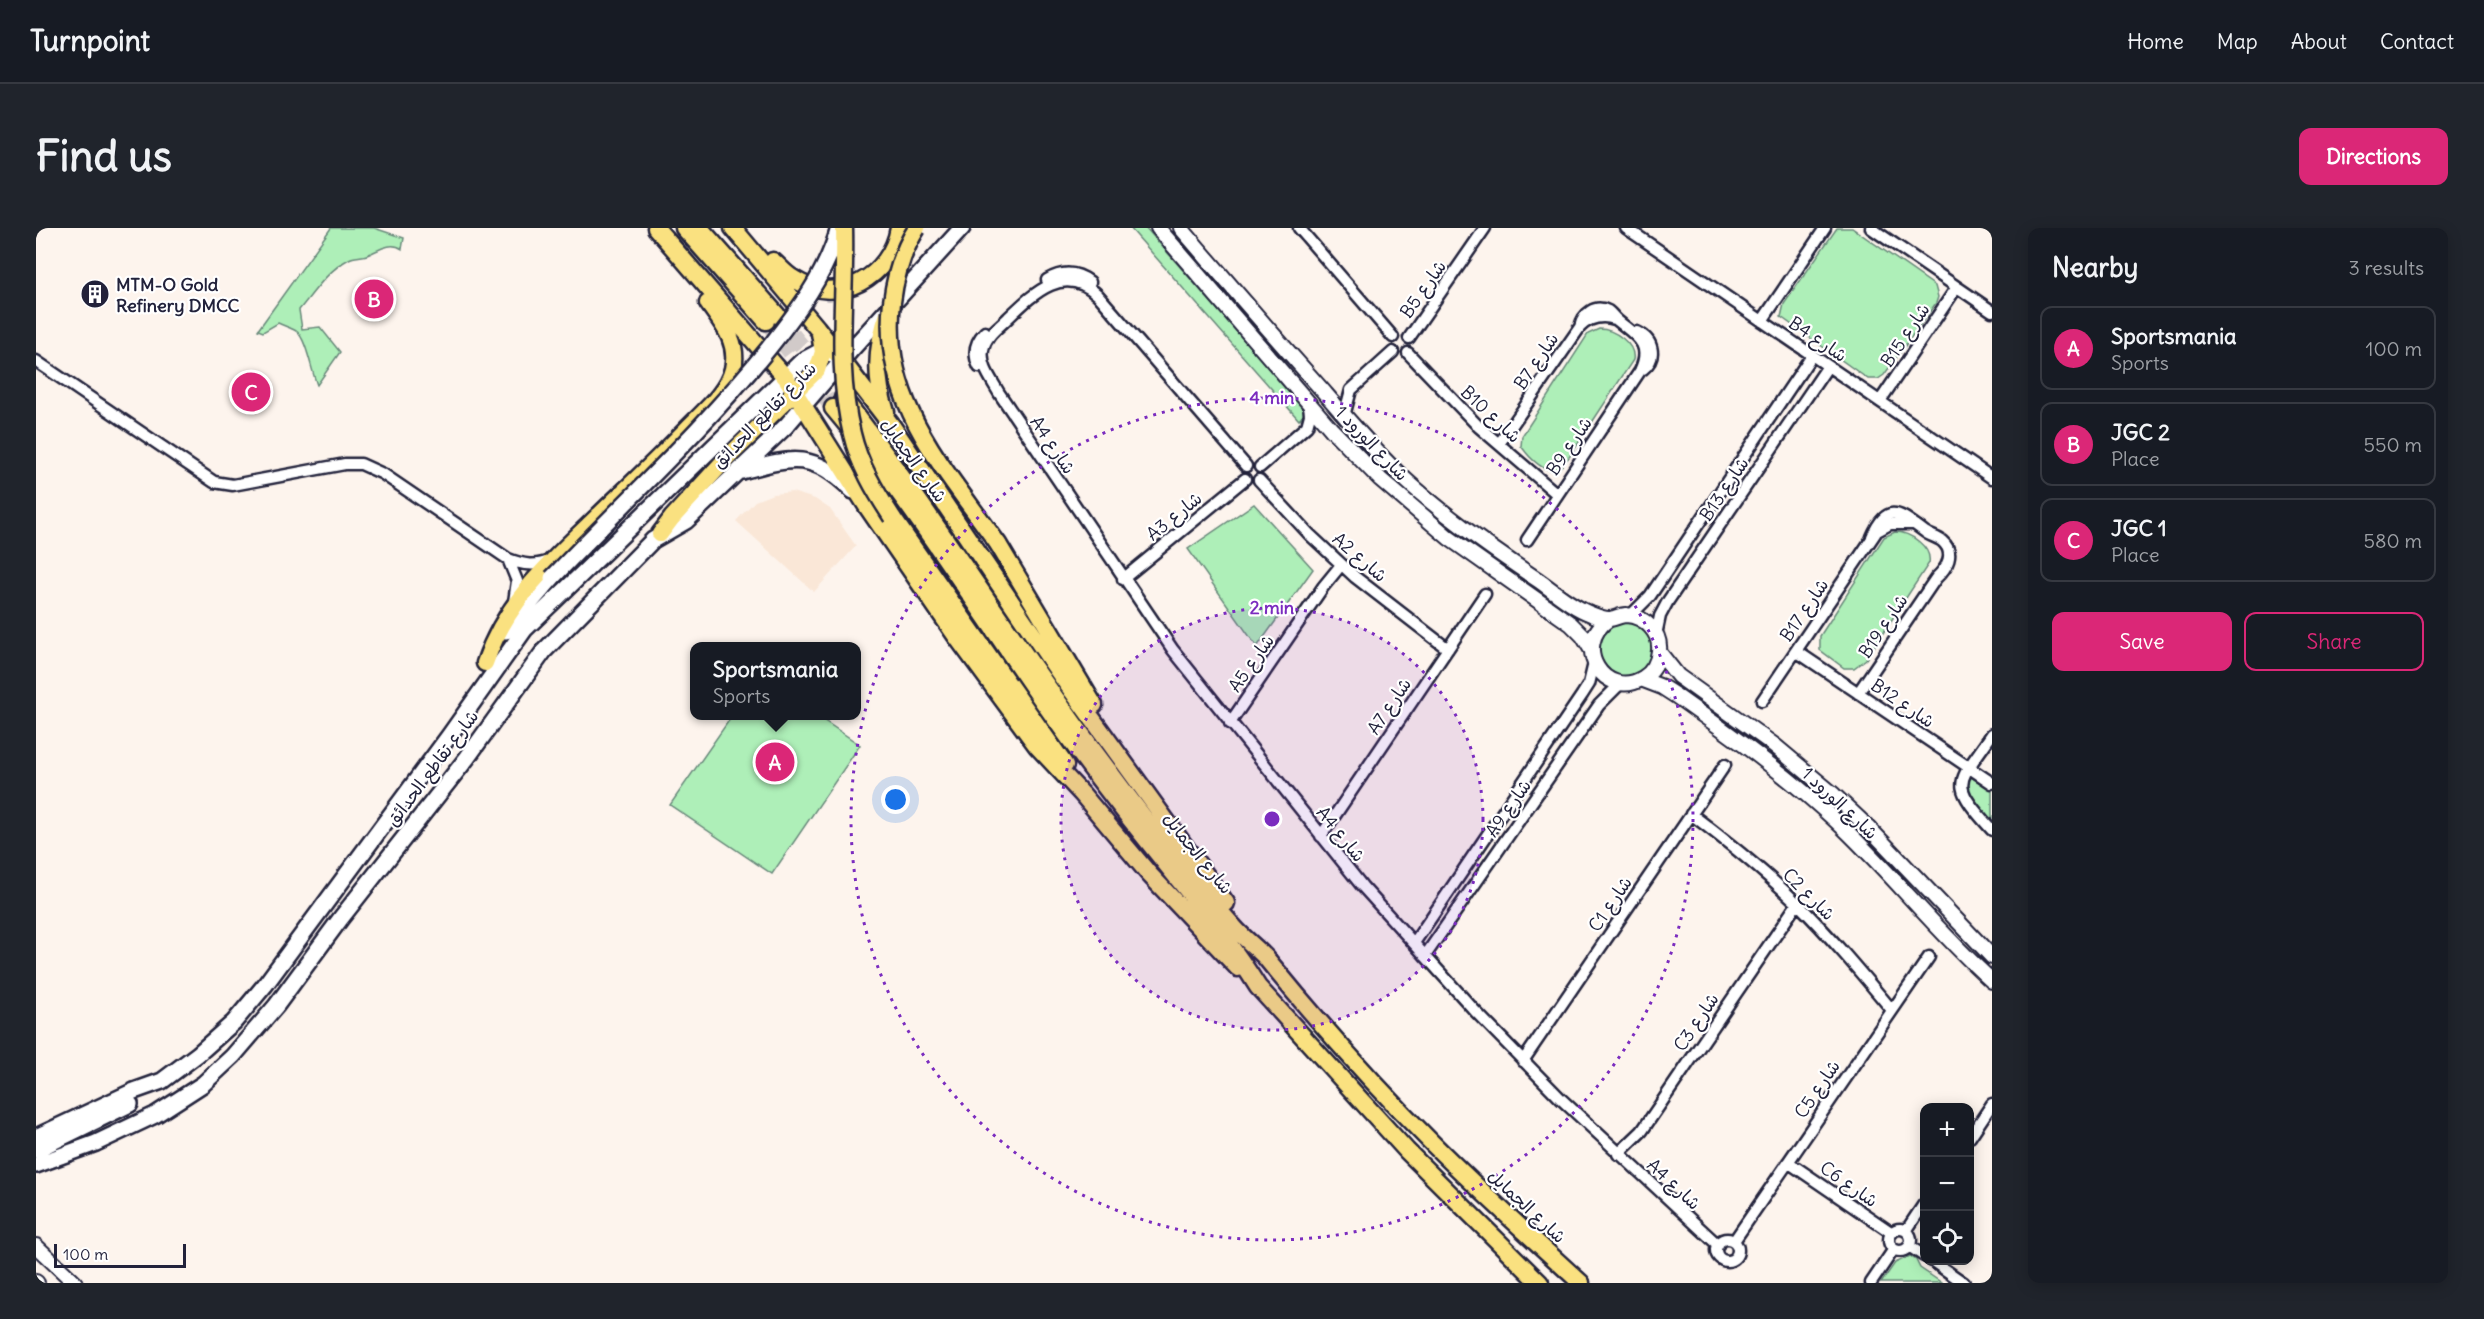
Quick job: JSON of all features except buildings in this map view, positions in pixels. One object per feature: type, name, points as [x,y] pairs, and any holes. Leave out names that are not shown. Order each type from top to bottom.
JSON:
[{"type":"main road","points":[[656,228],[795,391],[866,505],[984,677],[1044,754],[1082,794],[1184,913],[1258,987]]},
{"type":"main road","points":[[684,228],[771,318],[700,228]]},
{"type":"main road","points":[[485,663],[516,618],[552,578],[687,442],[747,375],[812,291],[832,252],[839,228]]},
{"type":"main road","points":[[844,228],[844,389],[852,434],[859,456],[868,477],[892,517],[1063,761],[1082,794]]},
{"type":"main road","points":[[737,233],[762,249],[794,280],[812,288],[831,290],[850,287],[870,277],[886,262],[896,243],[899,228]]},
{"type":"main road","points":[[917,228],[899,266],[893,291],[890,343],[894,369],[912,418],[998,544],[1087,692],[1105,734]]},
{"type":"main road","points":[[842,361],[962,228]]},
{"type":"main road","points":[[737,233],[820,332],[892,426],[1062,677],[1264,955]]},
{"type":"main road","points":[[449,736],[485,663],[494,638],[513,605],[554,558],[662,455],[720,394],[730,378],[734,352],[730,335],[707,301],[694,270]]},
{"type":"main road","points":[[889,311],[883,327],[877,362],[882,402],[892,426]]},
{"type":"main road","points":[[660,534],[725,460],[817,370],[823,351],[820,332]]},
{"type":"main road","name":"شارع تقاطع الحدائق","points":[[36,1137],[134,1091],[162,1081],[211,1044],[256,998],[449,736],[509,650],[537,617],[795,391],[842,361],[823,351]]},
{"type":"main road","name":"شارع تقاطع الحدائق","points":[[36,1165],[96,1143],[155,1115],[203,1084],[233,1056],[276,1006],[341,918],[466,758],[533,664],[660,534],[686,521],[739,472],[795,391]]},
{"type":"main road","name":"شارع الجمايل","points":[[1540,1283],[1407,1151],[1258,987],[1220,931],[1071,741],[838,403],[922,503],[1045,684],[1105,766],[1204,893],[1247,941],[1264,955],[1336,1042],[1424,1135],[1482,1193],[1581,1283]]},
{"type":"main road","points":[[739,472],[781,460],[801,460],[813,463],[834,474],[866,505]]},
{"type":"main road","points":[[36,1150],[137,1100],[162,1081]]},
{"type":"main road","points":[[36,1178],[52,1158]]},
{"type":"street","name":"شارع الورود 1","points":[[1158,228],[1332,430],[1380,479],[1431,524],[1485,565],[1571,624],[1583,636],[1602,674],[1621,683]]},
{"type":"street","name":"شارع الورود 1","points":[[1181,228],[1344,416],[1397,472],[1460,525],[1575,606],[1590,614],[1609,619],[1630,616]]},
{"type":"street","points":[[1316,228],[1302,231],[1393,337]]},
{"type":"street","name":"B5 شارع","points":[[1409,338],[1485,228]]},
{"type":"street","name":"B4 شارع","points":[[1626,228],[1992,478]]},
{"type":"street","points":[[1762,321],[1825,228]]},
{"type":"street","points":[[1871,228],[1992,311]]},
{"type":"street","name":"A4 شارع","points":[[1246,465],[1084,277],[1069,273],[1047,280],[1038,293],[994,324],[976,344],[976,362],[985,378],[999,393],[1123,579],[1180,659],[1321,836],[1413,943],[1523,1061],[1618,1154],[1718,1245]]},
{"type":"street","name":"B15 شارع","points":[[1880,401],[1957,287]]},
{"type":"street","name":"B7 شارع","points":[[1499,444],[1580,327],[1584,315],[1595,309],[1607,311],[1632,331]]},
{"type":"street","name":"B9 شارع","points":[[1527,540],[1640,371],[1644,352],[1641,342],[1632,331]]},
{"type":"street","points":[[1401,334],[1409,338],[1411,345],[1408,352],[1400,355],[1393,352],[1390,344],[1393,337],[1401,334]]},
{"type":"street","points":[[1325,393],[1343,393],[1351,390],[1393,352]]},
{"type":"street","name":"B10 شارع","points":[[1408,352],[1460,409],[1557,494]]},
{"type":"street","name":"B13 شارع","points":[[1630,616],[1650,596],[1812,355]]},
{"type":"street","points":[[36,361],[213,482],[233,485],[337,465],[361,464],[391,479],[508,559],[526,565],[536,565],[554,558]]},
{"type":"street","name":"B13 شارع","points":[[1656,635],[1660,616],[1668,601],[1828,366]]},
{"type":"street","points":[[1344,416],[1351,390]]},
{"type":"street","points":[[1260,467],[1307,426],[1310,414],[1309,403]]},
{"type":"street","points":[[1307,426],[1332,430]]},
{"type":"street","points":[[1254,463],[1260,467],[1262,474],[1259,480],[1252,483],[1245,479],[1243,472],[1246,465],[1254,463]]},
{"type":"street","name":"A3 شارع","points":[[1123,579],[1245,479]]},
{"type":"street","name":"A2 شارع","points":[[1259,480],[1341,565],[1448,649]]},
{"type":"street","name":"B17 شارع","points":[[1762,700],[1872,537],[1878,523],[1888,515],[1901,514],[1913,524]]},
{"type":"street","name":"B19 شارع","points":[[1858,693],[1936,578],[1942,557],[1939,547],[1929,535],[1913,524]]},
{"type":"street","points":[[508,559],[517,581],[513,605]]},
{"type":"street","name":"A5 شارع","points":[[1230,723],[1323,587],[1341,565]]},
{"type":"street","name":"A7 شارع","points":[[1321,836],[1485,594]]},
{"type":"street","points":[[1630,616],[1646,622],[1656,635]]},
{"type":"street","points":[[1593,656],[1596,632],[1609,619]]},
{"type":"street","name":"شارع الورود 1","points":[[1656,635],[1659,652],[1678,676],[1774,745],[1834,795],[1869,828],[1992,957]]},
{"type":"street","name":"B12 شارع","points":[[1796,651],[1992,783]]},
{"type":"street","points":[[1621,683],[1641,679],[1652,670],[1659,652]]},
{"type":"street","name":"A9 شارع","points":[[1413,943],[1589,684],[1593,656]]},
{"type":"street","name":"شارع الورود 1","points":[[1641,679],[1676,696],[1808,795],[1860,844],[1959,950],[1992,981]]},
{"type":"street","name":"A9 شارع","points":[[1425,956],[1599,705],[1621,683]]},
{"type":"street","points":[[1992,734],[1968,767],[1962,780],[1964,795],[1992,830]]},
{"type":"street","name":"C1 شارع","points":[[1523,1061],[1725,765]]},
{"type":"street","name":"C2 شارع","points":[[1691,814],[1742,854],[1797,904],[1855,966],[1892,1010]]},
{"type":"street","name":"C3 شارع","points":[[1618,1154],[1642,1131],[1797,904]]},
{"type":"street","name":"C5 شارع","points":[[1734,1241],[1929,957]]},
{"type":"street","points":[[1974,1131],[1992,1104]]},
{"type":"street","name":"C6 شارع","points":[[1788,1162],[1892,1233]]},
{"type":"street","points":[[1906,1231],[1920,1210]]},
{"type":"street","points":[[1893,1250],[1889,1243],[1892,1233],[1898,1230],[1906,1231]]},
{"type":"street","points":[[1893,1250],[1903,1251],[1909,1246],[1911,1239],[1906,1231]]},
{"type":"street","points":[[1725,1239],[1734,1241],[1738,1253],[1730,1261],[1718,1256],[1718,1245],[1725,1239]]},
{"type":"street","points":[[36,1246],[75,1283]]},
{"type":"street","points":[[1909,1246],[1920,1253]]},
{"type":"street","points":[[1871,1283],[1893,1250]]},
{"type":"street","points":[[1938,1265],[1964,1283]]},
{"type":"shaded area","points":[[792,492],[815,499],[830,509],[856,546],[814,592],[736,521],[755,501],[773,494]]},
{"type":"green space","points":[[331,228],[374,228],[404,238],[402,249],[394,246],[385,247],[367,255],[351,258],[341,264],[321,282],[299,310],[302,329],[320,327],[340,352],[317,385],[303,340],[296,331],[278,323],[263,332],[258,330]]},
{"type":"green space","points":[[1130,228],[1146,228],[1286,388],[1289,388],[1302,403],[1306,412],[1299,420]]},
{"type":"green space","points":[[1837,228],[1852,228],[1935,286],[1938,297],[1884,375],[1878,379],[1868,379],[1781,317],[1784,304]]},
{"type":"green space","points":[[1599,329],[1623,338],[1631,348],[1633,360],[1570,456],[1555,470],[1549,470],[1533,460],[1521,446],[1522,436],[1588,334]]},
{"type":"green space","points":[[1254,504],[1313,569],[1257,647],[1188,549]]},
{"type":"green space","points":[[1895,532],[1919,541],[1927,551],[1929,563],[1866,659],[1854,668],[1844,668],[1820,650],[1820,636],[1884,537]]},
{"type":"green space","points":[[1626,623],[1636,625],[1645,631],[1651,640],[1653,650],[1651,660],[1645,669],[1636,675],[1626,677],[1616,675],[1607,669],[1601,660],[1599,650],[1601,640],[1607,631],[1616,625]]},
{"type":"green space","points":[[729,720],[823,720],[860,745],[772,874],[670,805]]},
{"type":"green space","points":[[1968,775],[1992,790],[1992,825],[1969,795],[1966,782]]},
{"type":"green space","points":[[1910,1256],[1916,1260],[1920,1268],[1942,1283],[1881,1283],[1895,1263]]},
{"type":"tunnel","points":[[777,315],[843,398]]},
{"type":"tunnel","points":[[766,321],[833,408]]},
{"type":"place","name":"MTM-O Gold Refinery DMCC","points":[[95,294]]},
{"type":"place","name":"JGC 2","points":[[374,299]]},
{"type":"place","name":"JGC 1","points":[[251,392]]},
{"type":"place","name":"Sportsmania","points":[[775,762]]}]
